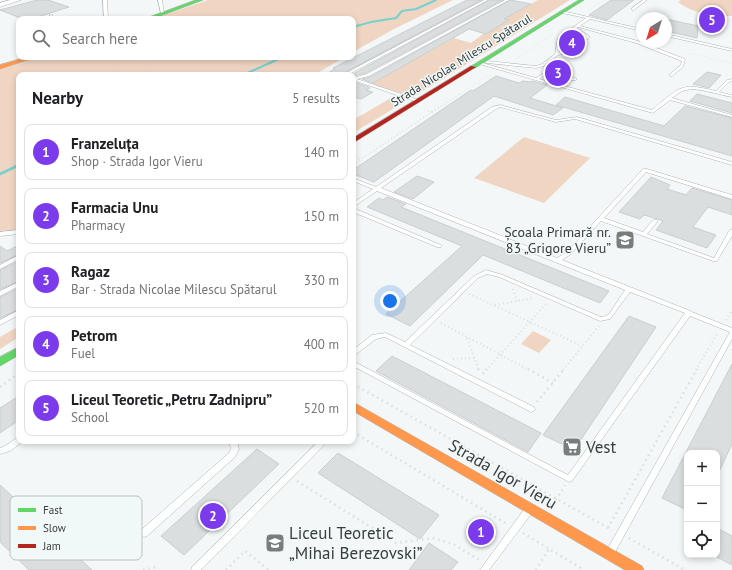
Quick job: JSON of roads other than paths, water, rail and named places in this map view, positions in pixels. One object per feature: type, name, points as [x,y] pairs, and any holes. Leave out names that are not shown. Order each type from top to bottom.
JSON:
[{"type":"main road","points":[[155,16],[201,0]]},
{"type":"main road","name":"Strada Nicolae Milescu Spătarul","points":[[356,139],[582,0]]},
{"type":"main road","points":[[0,67],[23,60]]},
{"type":"main road","points":[[0,362],[16,352]]},
{"type":"main road","name":"Strada Igor Vieru","points":[[356,409],[638,570]]},
{"type":"street","points":[[0,5],[18,0]]},
{"type":"lane","points":[[105,0],[106,16]]},
{"type":"lane","points":[[160,0],[163,13]]},
{"type":"lane","points":[[351,72],[486,0]]},
{"type":"lane","points":[[356,78],[368,75],[507,0]]},
{"type":"lane","points":[[633,9],[645,0]]},
{"type":"lane","points":[[563,12],[636,29]]},
{"type":"lane","points":[[557,54],[559,38],[589,18]]},
{"type":"lane","points":[[480,63],[489,62],[536,67],[557,54],[567,52],[588,37],[575,27]]},
{"type":"lane","points":[[575,27],[637,42],[684,60],[682,66],[670,75]]},
{"type":"lane","points":[[672,36],[732,50]]},
{"type":"lane","points":[[480,63],[653,112],[679,91],[687,88],[717,92],[732,96]]},
{"type":"lane","points":[[536,79],[542,75],[564,80],[575,79]]},
{"type":"lane","points":[[356,80],[414,103]]},
{"type":"lane","points":[[717,92],[728,81],[732,80]]},
{"type":"lane","points":[[670,99],[732,116]]},
{"type":"lane","points":[[356,203],[494,108],[500,106],[556,121],[575,118],[732,164]]},
{"type":"lane","points":[[557,261],[569,253],[645,170],[732,197]]},
{"type":"lane","points":[[356,180],[689,312],[732,331],[609,554]]},
{"type":"lane","points":[[356,211],[439,246]]},
{"type":"lane","points":[[600,219],[715,260],[732,231]]},
{"type":"lane","points":[[644,234],[655,221]]},
{"type":"lane","points":[[0,234],[16,232]]},
{"type":"lane","points":[[0,267],[16,259]]},
{"type":"lane","points":[[406,345],[476,278],[486,272],[501,276],[592,316],[604,319],[611,315],[629,289]]},
{"type":"lane","points":[[0,294],[16,286]]},
{"type":"lane","points":[[356,365],[569,479],[689,312]]},
{"type":"lane","points":[[0,323],[16,314]]},
{"type":"lane","points":[[356,351],[374,337],[386,335],[531,409]]},
{"type":"lane","points":[[0,451],[7,449],[16,442]]},
{"type":"lane","points":[[144,534],[232,455],[235,449],[234,444]]},
{"type":"lane","points":[[194,570],[321,444]]},
{"type":"lane","points":[[486,568],[530,508]]},
{"type":"waterway","points":[[356,26],[396,18],[402,11],[416,9],[436,0]]},
{"type":"waterway","points":[[250,72],[276,60]]},
{"type":"waterway","points":[[0,174],[16,166]]},
{"type":"place","name":"Liceul Teoretic „Petru Zadnipru”","points":[[712,20]]},
{"type":"place","name":"Petrom","points":[[572,43]]},
{"type":"place","name":"Ragaz","points":[[558,73]]},
{"type":"place","name":"Școala Primară nr. 83 „Grigore Vieru”","points":[[625,240]]},
{"type":"place","name":"Vest","points":[[572,447]]},
{"type":"place","name":"Farmacia Unu","points":[[213,516]]},
{"type":"place","name":"Franzeluța","points":[[481,532]]},
{"type":"place","name":"Liceul Teoretic „Mihai Berezovski”","points":[[275,543]]}]
